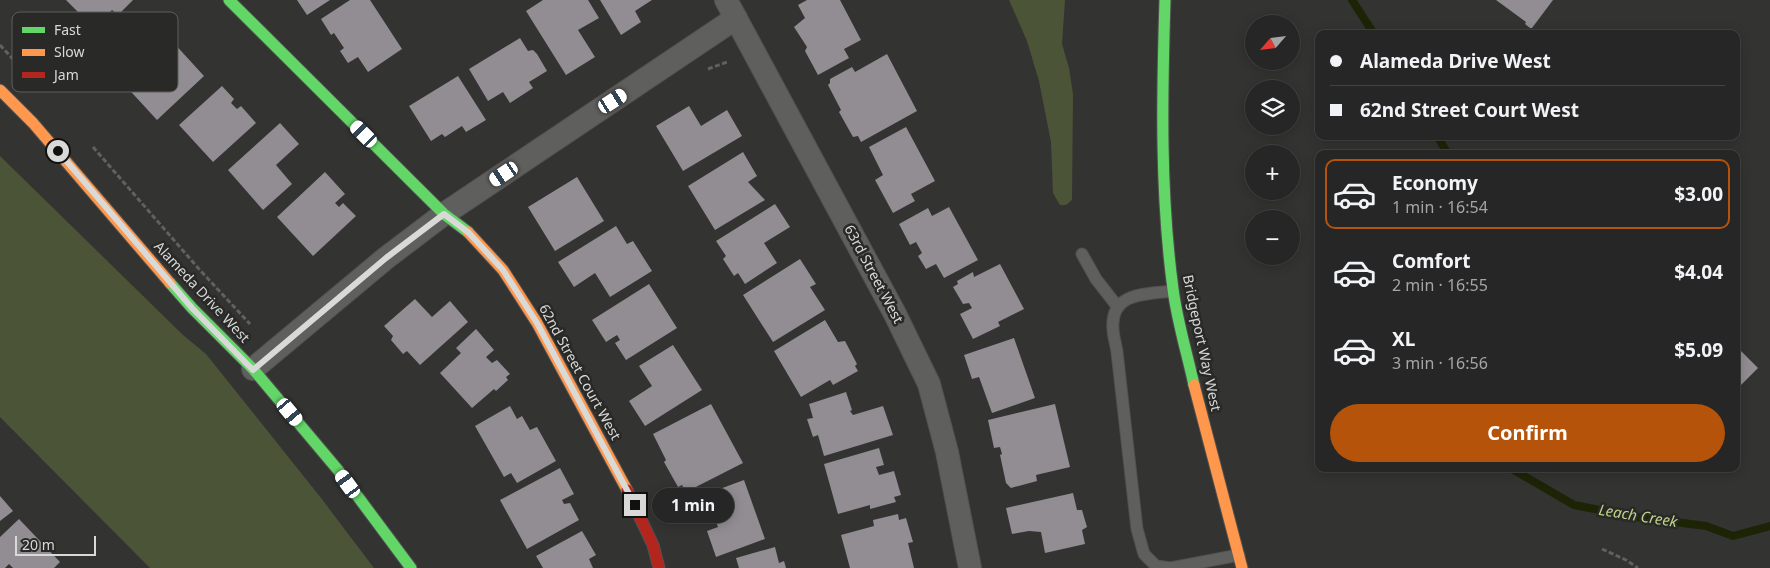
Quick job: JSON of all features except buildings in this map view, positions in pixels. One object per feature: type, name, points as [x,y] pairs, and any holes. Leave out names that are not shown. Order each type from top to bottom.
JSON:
[{"type":"street","name":"62nd Street Court West","points":[[229,0],[444,214],[469,233],[503,270],[537,323],[635,505],[653,545],[659,568]]},
{"type":"street","name":"Bridgeport Way West","points":[[1165,0],[1162,96],[1165,216],[1173,290],[1198,405],[1242,568]]},
{"type":"street","points":[[253,370],[386,258],[444,214],[731,9]]},
{"type":"street","name":"63rd Street West","points":[[731,9],[891,305],[929,384],[947,452],[970,568]]},
{"type":"street","name":"Alameda Drive West","points":[[0,90],[33,123],[192,308],[253,370],[338,470],[411,568]]},
{"type":"lane","points":[[1082,254],[1096,279],[1117,306]]},
{"type":"lane","points":[[1173,290],[1128,297],[1117,306],[1113,318],[1137,529],[1144,554],[1156,566],[1171,568],[1238,555]]},
{"type":"path","points":[[0,45],[12,58]]},
{"type":"path","points":[[704,70],[726,62]]},
{"type":"path","points":[[88,141],[199,269],[253,327]]},
{"type":"path","points":[[1602,549],[1638,568]]},
{"type":"green space","points":[[1009,0],[1065,0],[1062,44],[1069,68],[1073,94],[1072,200],[1066,205],[1060,205],[1053,193],[1051,142],[1039,81],[1027,41]]},
{"type":"green space","points":[[0,156],[183,335],[206,354],[321,498],[374,568],[150,568],[0,417]]},
{"type":"waterway","name":"Leach Creek","points":[[1352,0],[1371,30]]},
{"type":"waterway","name":"Leach Creek","points":[[1439,140],[1446,150]]},
{"type":"waterway","name":"Leach Creek","points":[[1517,472],[1574,505],[1636,517],[1706,526],[1733,536],[1770,526]]},
{"type":"traffic: fast","points":[[229,0],[444,214],[468,232]]},
{"type":"traffic: fast","points":[[1165,0],[1163,108],[1166,217],[1175,301],[1194,385]]},
{"type":"traffic: fast","points":[[170,283],[192,308],[253,369],[338,470],[411,568]]},
{"type":"traffic: slow","points":[[0,90],[33,123],[170,283]]},
{"type":"traffic: slow","points":[[468,232],[503,270],[537,323],[627,490]]},
{"type":"traffic: slow","points":[[1194,385],[1242,568]]},
{"type":"traffic: jam","points":[[627,490],[653,545],[659,568]]},
{"type":"route","points":[[58,151],[192,308],[253,370],[386,258],[444,214],[469,233],[503,270],[537,323],[635,505]]}]
